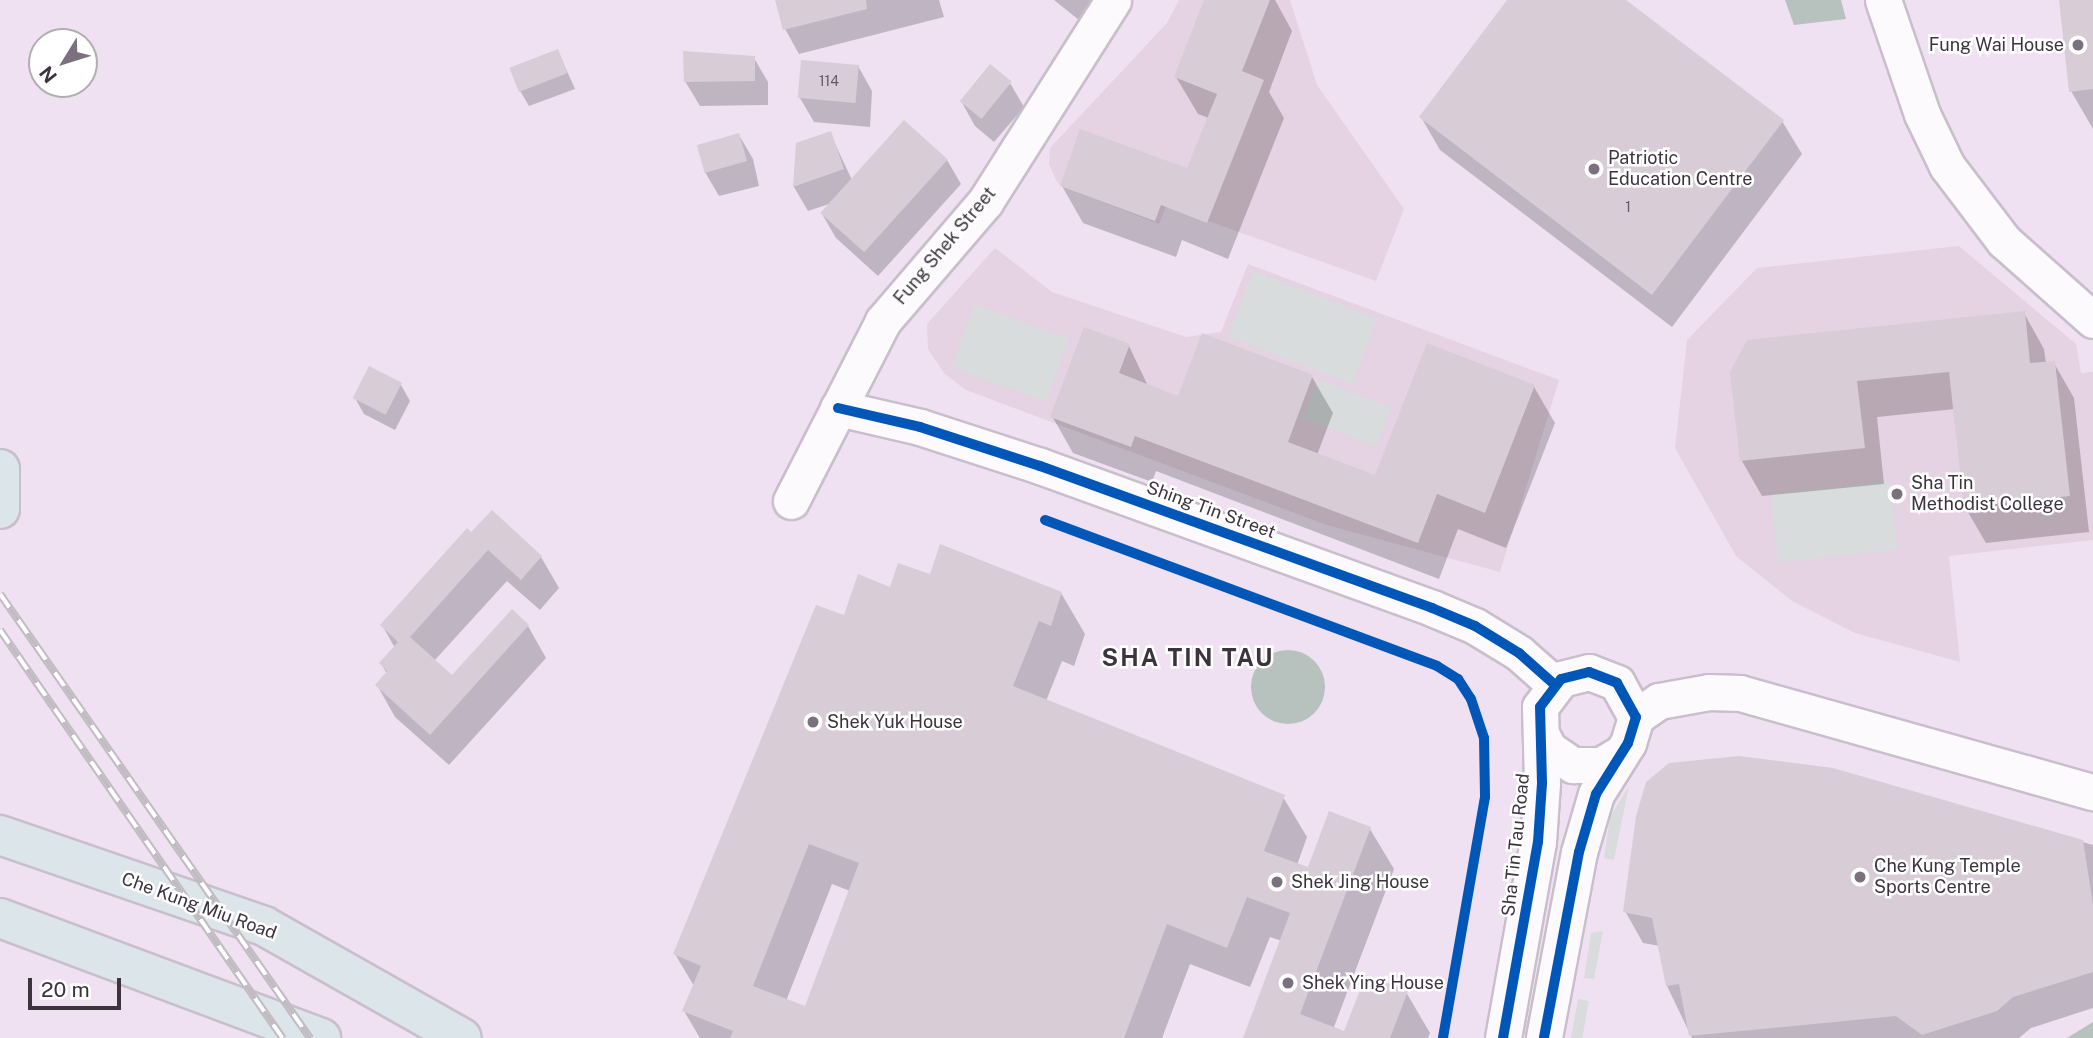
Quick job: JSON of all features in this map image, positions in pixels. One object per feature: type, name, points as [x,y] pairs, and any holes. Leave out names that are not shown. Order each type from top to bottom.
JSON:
[{"type":"main road","points":[[0,469],[0,509]]},
{"type":"main road","name":"Che Kung Miu Road","points":[[0,835],[264,926],[462,1038]]},
{"type":"main road","points":[[0,918],[321,1038]]},
{"type":"street","name":"Fung Shek Street","points":[[791,501],[883,321],[985,202],[1112,0]]},
{"type":"street","points":[[1883,0],[1922,114],[1947,166],[2004,241],[2093,320]]},
{"type":"street","name":"Shing Tin Street","points":[[838,408],[920,427],[1040,466],[1432,608],[1486,632],[1519,653],[1554,684]]},
{"type":"street","points":[[1554,684],[1579,672],[1599,673],[1624,691],[1636,717]]},
{"type":"street","name":"Sha Tin Tau Road","points":[[1503,1038],[1538,842],[1540,707],[1554,684]]},
{"type":"street","points":[[1544,1038],[1579,852],[1596,794],[1621,753],[1636,717],[1659,702],[1709,692],[1740,694],[2093,792]]},
{"type":"street","points":[[1541,734],[1549,749],[1573,765],[1601,765],[1621,753]]},
{"type":"shaded area","points":[[1179,0],[1290,0],[1317,85],[1404,209],[1376,281],[1166,206],[1159,224],[1061,186],[1056,180],[1049,164],[1050,148],[1167,23]]},
{"type":"shaded area","points":[[1785,0],[1841,0],[1846,19],[1794,25]]},
{"type":"shaded area","name":"Sha Tin Methodist College","points":[[1959,246],[2076,344],[2081,373],[2093,372],[2093,540],[1949,556],[1960,662],[1855,633],[1792,601],[1736,556],[1675,448],[1687,340],[1757,268]]},
{"type":"shaded area","points":[[995,248],[1052,292],[1186,337],[1221,332],[1248,264],[1559,380],[1500,572],[1327,525],[966,390],[944,373],[928,349],[927,324]]},
{"type":"shaded area","points":[[1253,271],[1377,319],[1352,384],[1228,336]]},
{"type":"shaded area","points":[[974,304],[1069,339],[1046,402],[951,367]]},
{"type":"shaded area","points":[[1318,379],[1392,407],[1377,447],[1303,418]]},
{"type":"shaded area","points":[[1890,481],[1897,550],[1778,562],[1771,494]]},
{"type":"shaded area","points":[[1288,650],[1309,656],[1319,666],[1325,687],[1319,708],[1309,718],[1288,724],[1267,718],[1257,708],[1251,687],[1257,666],[1267,656]]},
{"type":"shaded area","points":[[1629,786],[1614,860],[1604,858],[1610,817]]},
{"type":"shaded area","points":[[1603,931],[1594,979],[1584,978],[1591,933]]},
{"type":"shaded area","points":[[1578,999],[1589,1001],[1582,1038],[1571,1038]]},
{"type":"shaded area","points":[[2093,1022],[2093,1038],[2067,1038]]},
{"type":"building","points":[[775,0],[866,0],[867,9],[783,30]]},
{"type":"building","points":[[1204,0],[1270,0],[1242,71],[1264,80],[1207,223],[1161,205],[1155,221],[1060,186],[1080,129],[1187,168],[1217,94],[1174,77]]},
{"type":"building","name":"Patriotic Education Centre","points":[[1507,0],[1626,0],[1784,120],[1652,295],[1419,117]]},
{"type":"building","name":"Fung Wai House","points":[[2059,0],[2093,0],[2093,89],[2069,92]]},
{"type":"building","points":[[558,49],[567,73],[519,92],[509,68]]},
{"type":"building","points":[[683,51],[755,56],[755,81],[684,82]]},
{"type":"building","points":[[801,60],[859,65],[855,103],[798,98]]},
{"type":"building","points":[[990,64],[1012,82],[982,119],[960,101]]},
{"type":"building","points":[[904,120],[948,159],[864,252],[820,213]]},
{"type":"building","points":[[831,131],[844,169],[793,187],[796,143]]},
{"type":"building","points":[[739,133],[747,161],[705,173],[697,145]]},
{"type":"building","points":[[2025,311],[2030,363],[2055,361],[2070,496],[1964,507],[1949,372],[1857,381],[1865,448],[1740,461],[1730,372],[1747,340]]},
{"type":"building","points":[[1084,327],[1130,344],[1119,373],[1178,396],[1202,333],[1313,375],[1288,442],[1375,475],[1427,343],[1535,385],[1485,513],[1437,494],[1418,543],[1135,436],[1131,447],[1050,417]]},
{"type":"building","points":[[369,366],[402,383],[386,415],[353,398]]},
{"type":"building","points":[[492,510],[542,556],[521,580],[488,550],[410,637],[452,675],[512,609],[529,625],[430,735],[375,685],[387,671],[379,663],[398,642],[380,625],[467,528],[471,532]]},
{"type":"building","points":[[940,544],[1062,592],[1051,626],[1039,621],[1013,686],[1285,795],[1264,851],[1308,867],[1329,811],[1371,827],[1300,1014],[1344,1031],[1366,975],[1408,991],[1390,1038],[1243,1038],[1290,913],[1247,897],[1227,948],[1167,924],[1124,1038],[730,1038],[733,1031],[682,1011],[701,966],[673,954],[816,605],[844,615],[858,574],[890,587],[898,563],[930,574]],"holes":[[[809,844],[859,863],[805,1006],[753,986]]]},
{"type":"building","name":"Che Kung Temple Sports Centre","points":[[1739,756],[1833,768],[2083,840],[2093,905],[2093,972],[2013,997],[1997,1011],[1922,1035],[1896,1016],[1689,1036],[1679,984],[1666,986],[1652,918],[1623,912],[1636,816],[1646,782],[1669,763]]},
{"type":"railway","points":[[0,594],[310,1038]]},
{"type":"railway","points":[[0,630],[283,1038]]},
{"type":"cycle path","points":[[838,408],[920,427],[1040,466],[1432,608],[1475,626],[1519,653],[1554,684]]},
{"type":"cycle path","points":[[1045,520],[1437,666],[1458,679],[1471,699],[1484,738],[1485,797],[1443,1038]]},
{"type":"cycle path","points":[[1503,1038],[1538,842],[1542,783],[1540,707],[1561,679],[1589,672],[1617,683],[1636,717],[1628,743],[1596,794],[1579,852],[1544,1038]]},
{"type":"place","name":"Fung Wai House","points":[[2078,45]]},
{"type":"place","name":"Patriotic Education Centre","points":[[1594,169]]},
{"type":"place","name":"Sha Tin Methodist College","points":[[1897,494]]},
{"type":"place","name":"Shek Yuk House","points":[[813,722]]},
{"type":"place","name":"Che Kung Temple Sports Centre","points":[[1860,877]]},
{"type":"place","name":"Shek Jing House","points":[[1277,882]]},
{"type":"place","name":"Shek Ying House","points":[[1288,983]]},
{"type":"district","name":"SHA TIN TAU","points":[[1188,658]]}]
